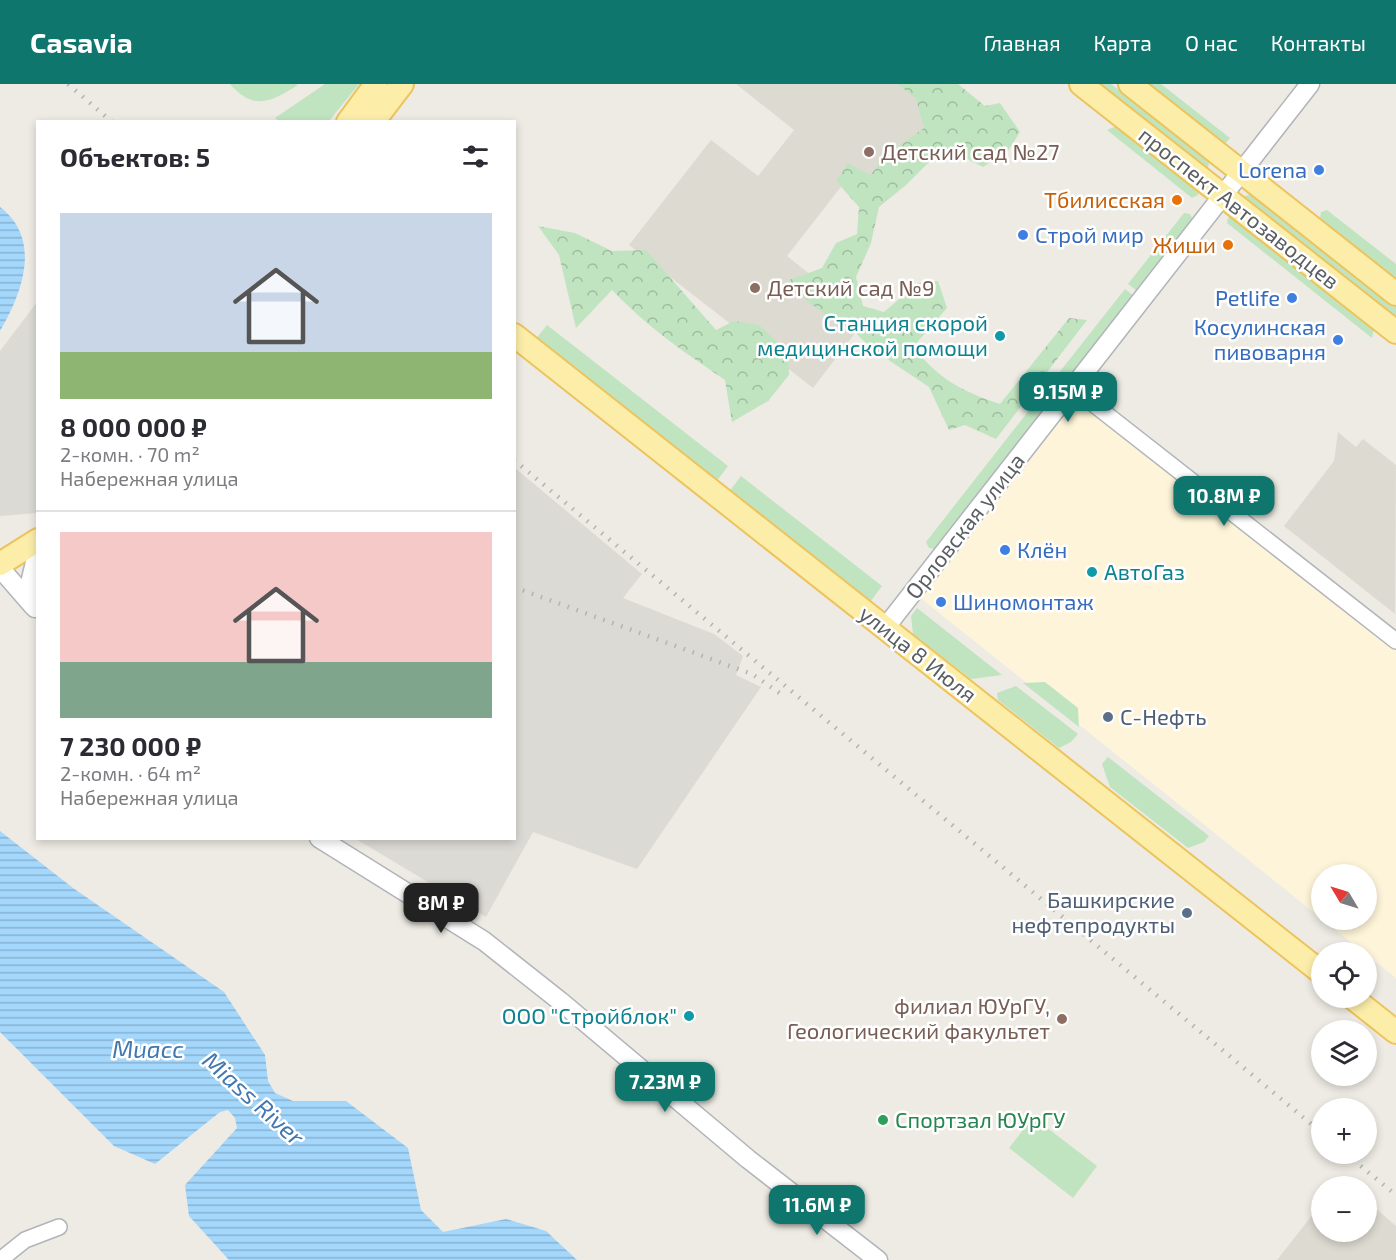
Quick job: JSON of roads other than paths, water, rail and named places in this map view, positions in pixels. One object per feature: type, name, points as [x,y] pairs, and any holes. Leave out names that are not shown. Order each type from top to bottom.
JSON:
[{"type":"main road","points":[[349,120],[376,84]]},
{"type":"main road","points":[[375,120],[404,84]]},
{"type":"main road","points":[[395,120],[404,84]]},
{"type":"main road","name":"проспект Автозаводцев","points":[[1081,84],[1396,332]]},
{"type":"main road","name":"проспект Автозаводцев","points":[[1130,84],[1396,294]]},
{"type":"main road","name":"улица 8 Июля","points":[[516,337],[1311,964]]},
{"type":"main road","points":[[0,566],[36,541]]},
{"type":"main road","points":[[1366,1008],[1396,1032]]},
{"type":"street","name":"Орловская улица","points":[[885,628],[1310,84]]},
{"type":"street","points":[[1073,388],[1396,641]]},
{"type":"street","points":[[36,558],[30,583],[36,610]]},
{"type":"street","points":[[0,566],[36,610]]},
{"type":"street","points":[[322,840],[483,941],[560,1001],[748,1160],[878,1260]]},
{"type":"street","points":[[0,1260],[25,1240],[59,1227]]},
{"type":"water","points":[[0,207],[13,220],[21,234],[25,250],[21,283],[16,300],[0,331]]},
{"type":"water","name":"Миасс","points":[[0,831],[73,888],[224,992],[265,1055],[268,1081],[275,1093],[293,1101],[346,1101],[408,1148],[421,1210],[443,1232],[506,1219],[546,1231],[577,1260],[229,1260],[189,1216],[185,1185],[237,1128],[235,1118],[228,1110],[220,1112],[155,1164],[114,1146],[0,1032]]},
{"type":"railway","points":[[68,84],[110,120]]},
{"type":"railway","points":[[516,462],[1311,1124]]},
{"type":"railway","points":[[516,588],[752,674],[781,694]]},
{"type":"railway","points":[[1358,1164],[1396,1195]]},
{"type":"place","name":"Детский сад №27","points":[[869,152]]},
{"type":"place","name":"Lorena","points":[[1319,170]]},
{"type":"place","name":"Тбилисская","points":[[1177,200]]},
{"type":"place","name":"Строй мир","points":[[1023,235]]},
{"type":"place","name":"Жиши","points":[[1228,245]]},
{"type":"place","name":"Детский сад №9","points":[[755,288]]},
{"type":"place","name":"Petlife","points":[[1292,298]]},
{"type":"place","name":"Станция скорой медицинской помощи","points":[[1000,336]]},
{"type":"place","name":"Косулинская пивоварня","points":[[1338,340]]},
{"type":"place","name":"Клён","points":[[1005,550]]},
{"type":"place","name":"АвтоГаз","points":[[1092,572]]},
{"type":"place","name":"Шиномонтаж","points":[[941,602]]},
{"type":"place","name":"С-Нефть","points":[[1108,717]]},
{"type":"place","name":"Башкирские нефтепродукты","points":[[1187,913]]},
{"type":"place","name":"ООО \"Стройблок\"","points":[[689,1016]]},
{"type":"place","name":"филиал ЮУрГУ, Геологический факультет","points":[[1062,1019]]},
{"type":"place","name":"Спортзал ЮУрГУ","points":[[883,1120]]},
{"type":"water label","name":"Miass River","points":[[253,1099]]}]
